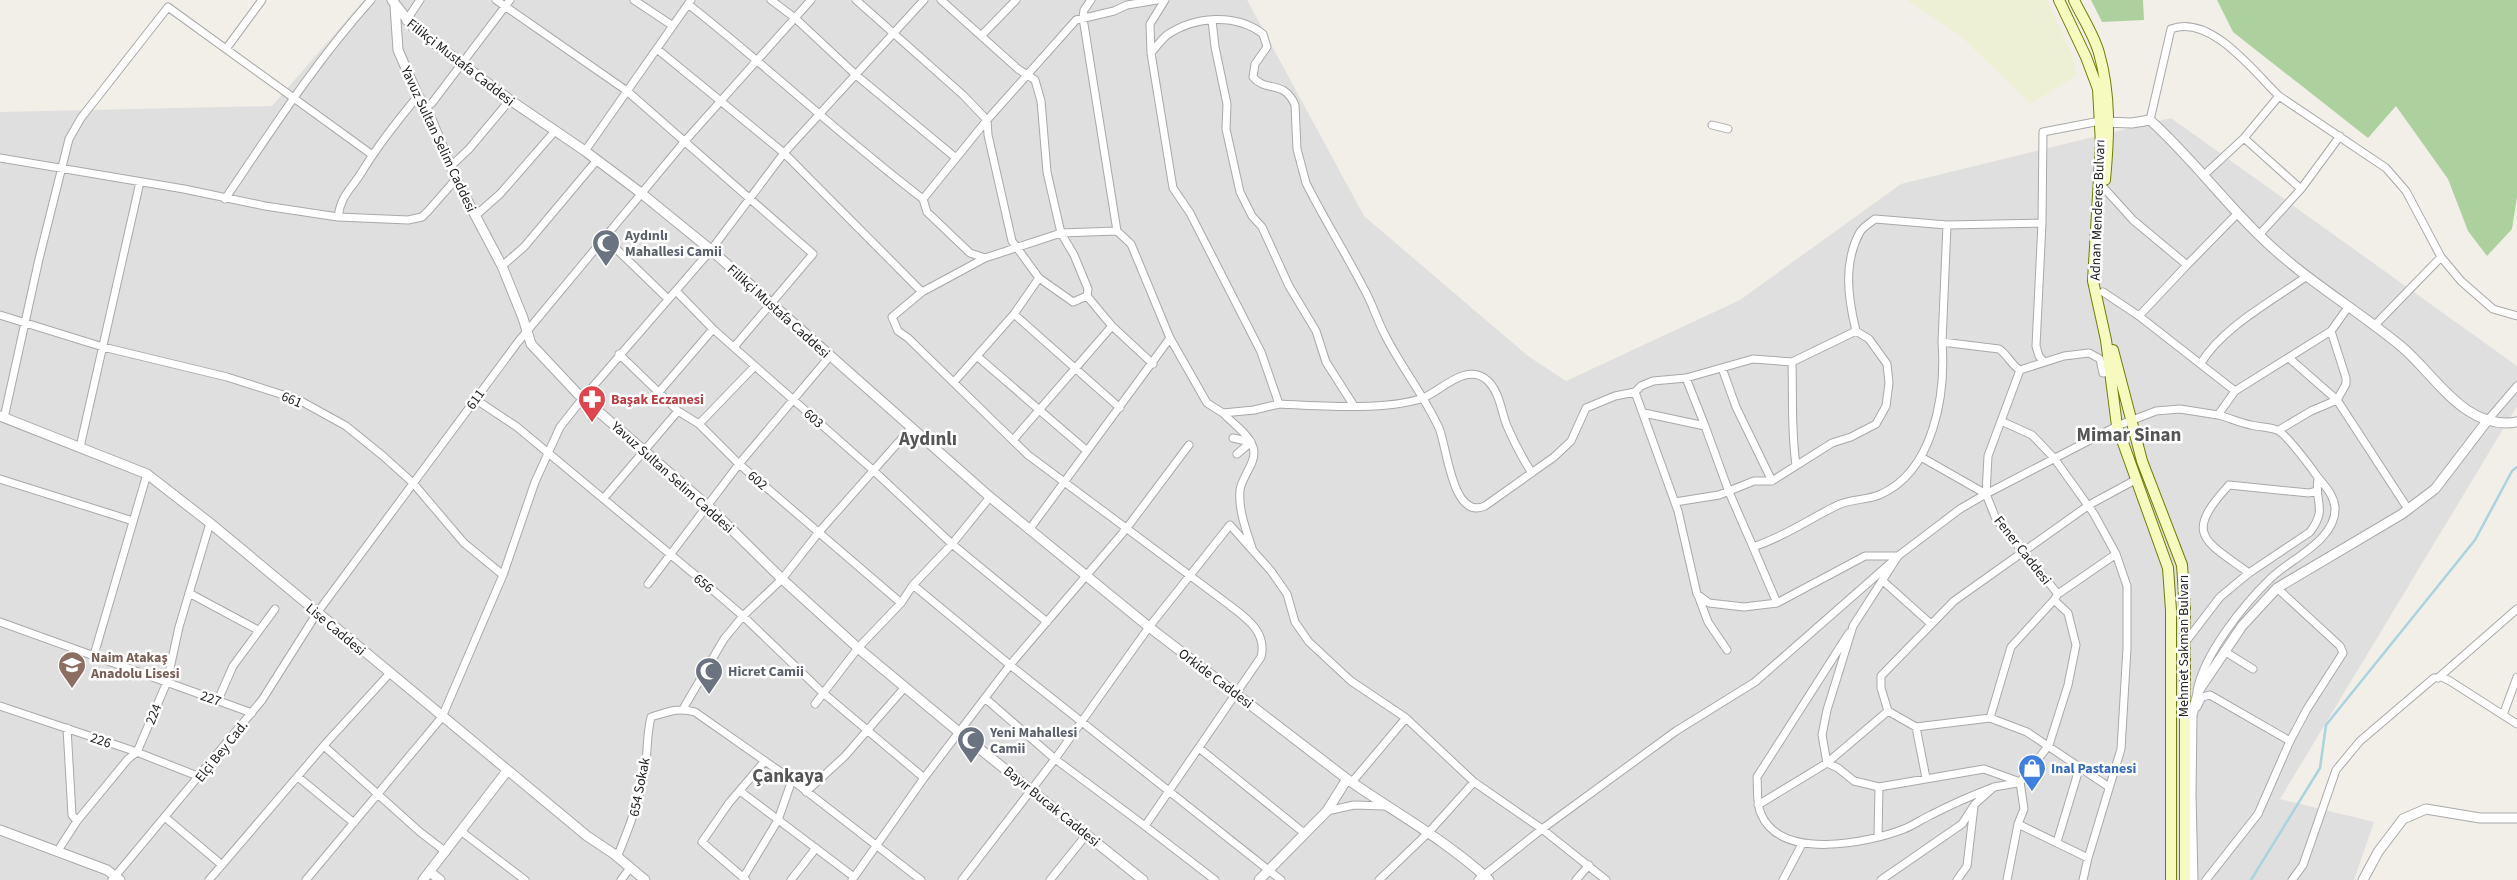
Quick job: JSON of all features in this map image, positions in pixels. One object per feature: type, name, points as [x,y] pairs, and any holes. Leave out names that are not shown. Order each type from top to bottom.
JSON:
[{"type":"main road","name":"Adnan Menderes Bulvarı","points":[[2059,0],[2086,57],[2098,89],[2105,122],[2101,144],[2093,281],[2106,340],[2117,426]]},
{"type":"main road","name":"Adnan Menderes Bulvarı","points":[[2074,0],[2099,51],[2105,122],[2104,188],[2100,215],[2100,280],[2110,338],[2130,422]]},
{"type":"main road","name":"Mehmet Sakman Bulvarı","points":[[2130,422],[2142,460],[2182,565],[2184,880]]},
{"type":"main road","name":"Mehmet Sakman Bulvarı","points":[[2117,426],[2168,568],[2171,610],[2171,880]]},
{"type":"street","points":[[226,49],[262,0]]},
{"type":"street","points":[[225,198],[294,99],[353,20],[371,0]]},
{"type":"street","points":[[406,21],[420,0]]},
{"type":"street","points":[[496,0],[508,3],[627,90],[813,254],[772,305],[734,347]]},
{"type":"street","points":[[634,0],[674,26]]},
{"type":"street","points":[[771,0],[795,18],[856,75],[956,158]]},
{"type":"street","name":"611","points":[[317,613],[527,330],[685,141],[811,0]]},
{"type":"street","points":[[856,0],[963,95],[987,120],[988,135],[1012,241],[1039,278],[1074,302],[1087,296]]},
{"type":"street","points":[[306,880],[442,717],[503,575],[535,482],[560,427],[582,398],[711,250],[751,200],[784,153],[924,0]]},
{"type":"street","points":[[982,35],[1016,0]]},
{"type":"street","points":[[1091,0],[1084,10],[1083,18],[1117,231],[1131,244],[1170,338],[1207,403],[1223,413],[1250,442],[1254,456],[1243,478],[1240,500],[1254,554]]},
{"type":"street","points":[[923,199],[987,120],[1076,20],[1114,11],[1128,5],[1157,0]]},
{"type":"street","points":[[1165,0],[1150,24],[1151,52],[1173,188],[1190,213],[1260,352],[1279,404]]},
{"type":"street","name":"Filikçi Mustafa Caddesi","points":[[394,1],[406,21],[462,66],[585,151],[641,193],[711,250],[990,497],[1085,576]]},
{"type":"street","name":"Yavuz Sultan Selim Caddesi","points":[[394,1],[398,50],[418,96],[426,107],[456,179],[502,266],[531,344],[582,398],[709,507],[782,579],[858,648],[960,733]]},
{"type":"street","points":[[943,1],[1035,80],[1042,101],[1047,172],[1060,233],[1074,255],[1088,290],[1087,296],[1112,326],[1153,364]]},
{"type":"street","points":[[585,151],[690,2],[758,59],[818,115],[923,199],[927,212],[970,253],[985,258]]},
{"type":"street","points":[[426,107],[432,103],[462,66],[508,3]]},
{"type":"street","points":[[1,417],[16,368],[25,321],[69,139],[81,118],[168,6],[371,154]]},
{"type":"street","points":[[1151,52],[1167,36],[1184,27],[1212,20],[1242,22],[1259,30],[1267,40],[1267,47],[1256,64],[1252,78],[1257,83],[1284,89],[1292,97],[1295,105],[1300,167],[1306,183],[1364,288],[1385,335],[1424,398],[1440,430],[1448,464],[1460,495],[1473,508],[1478,509],[1486,506],[1554,457],[1571,441],[1586,408],[1614,396],[1635,392],[1641,386],[1653,381],[1686,378],[1753,359],[1792,362],[1856,331]]},
{"type":"street","points":[[1212,20],[1215,46],[1227,104],[1226,129],[1240,192],[1252,216],[1262,227],[1289,286],[1316,331],[1326,362],[1354,406]]},
{"type":"street","points":[[2150,120],[2171,29],[2176,27],[2195,28],[2214,35],[2229,47],[2279,96],[2386,168],[2406,191],[2441,256],[2461,281],[2493,309],[2517,316]]},
{"type":"street","points":[[657,49],[722,100],[784,153],[922,292]]},
{"type":"street","points":[[338,217],[340,202],[371,154],[418,96]]},
{"type":"street","points":[[2204,175],[2244,138],[2279,96]]},
{"type":"street","points":[[451,166],[469,149],[510,100]]},
{"type":"street","points":[[2044,362],[2039,356],[2036,346],[2044,132],[2105,122],[2132,123],[2150,120]]},
{"type":"street","points":[[2150,120],[2172,140],[2259,235],[2307,276],[2350,306],[2403,348],[2469,413],[2487,421],[2517,422]]},
{"type":"street","points":[[1712,125],[1728,129]]},
{"type":"street","points":[[476,216],[500,194],[555,130]]},
{"type":"street","points":[[2259,235],[2301,189],[2340,136]]},
{"type":"street","points":[[2244,138],[2301,189]]},
{"type":"street","points":[[0,158],[338,217],[408,220],[422,217],[456,179]]},
{"type":"street","points":[[502,266],[524,247],[597,160]]},
{"type":"street","points":[[80,447],[140,182]]},
{"type":"street","points":[[2104,188],[2133,220],[2187,265]]},
{"type":"street","points":[[2139,316],[2238,213]]},
{"type":"street","points":[[1675,502],[1729,492],[1754,481],[1772,481],[1832,443],[1851,437],[1876,424],[1886,406],[1889,383],[1887,364],[1869,339],[1856,331],[1851,309],[1848,270],[1861,230],[1875,219],[1947,225],[2042,223]]},
{"type":"street","points":[[1753,548],[1772,541],[1840,504],[1878,496],[1895,487],[1918,464],[1931,436],[1942,384],[1947,225]]},
{"type":"street","points":[[1117,231],[1060,233],[985,258],[922,292],[892,317],[898,332],[908,338],[1028,455],[1190,575],[1252,623],[1261,635],[1264,647],[1261,657],[1145,826]]},
{"type":"street","points":[[604,236],[668,299]]},
{"type":"street","points":[[2374,326],[2441,256]]},
{"type":"street","points":[[2201,363],[2210,349],[2232,330],[2307,276]]},
{"type":"street","points":[[954,382],[1014,314],[1039,278]]},
{"type":"street","name":"603","points":[[676,292],[712,329],[874,471],[952,544],[1047,622]]},
{"type":"street","points":[[2102,292],[2139,316],[2235,391]]},
{"type":"street","points":[[2218,416],[2235,391],[2331,331],[2350,306]]},
{"type":"street","points":[[1014,314],[1120,408]]},
{"type":"street","name":"661","points":[[0,315],[25,321],[103,347],[227,377],[299,400],[346,426],[413,483],[464,543],[503,575]]},
{"type":"street","points":[[1013,440],[1112,326]]},
{"type":"street","points":[[658,392],[712,329]]},
{"type":"street","points":[[2279,430],[2311,410],[2336,400],[2346,384],[2346,378],[2331,331]]},
{"type":"street","points":[[1029,530],[1153,364],[1170,338]]},
{"type":"street","points":[[1942,342],[1999,349],[2006,354],[2015,368],[2020,370],[2044,362],[2089,353],[2100,360],[2102,373],[2110,372]]},
{"type":"street","name":"602","points":[[620,354],[678,411],[698,424],[739,464],[900,603]]},
{"type":"street","points":[[648,584],[709,507],[739,464],[830,356]]},
{"type":"street","points":[[978,357],[1087,451]]},
{"type":"street","points":[[2289,358],[2336,400],[2408,509]]},
{"type":"street","points":[[1792,362],[1794,420],[1792,439],[1796,465]]},
{"type":"street","points":[[698,424],[754,367]]},
{"type":"street","points":[[1722,368],[1736,407],[1772,481]]},
{"type":"street","points":[[1986,494],[1988,456],[2020,370]]},
{"type":"street","points":[[1223,413],[1254,410],[1279,404],[1354,406],[1401,403],[1424,398],[1454,379],[1475,375],[1483,377],[1494,390],[1512,437],[1532,473]]},
{"type":"street","points":[[1686,378],[1729,492],[1777,603]]},
{"type":"street","points":[[2192,716],[2199,690],[2224,651],[2242,626],[2278,588],[2408,509],[2435,489],[2487,421],[2517,386]]},
{"type":"street","points":[[1635,392],[1675,502],[1697,594],[1708,622],[1727,650]]},
{"type":"street","name":"656","points":[[475,399],[517,427],[604,498],[743,616],[822,692],[924,778]]},
{"type":"street","points":[[1483,878],[1542,828],[1676,731],[1755,682],[1898,556],[1960,509],[2117,426],[2156,411],[2172,410],[2218,416],[2250,425],[2279,430],[2301,454],[2318,479],[2331,492],[2335,508],[2330,526],[2305,553],[2272,577],[2251,599],[2223,636],[2200,678],[2192,716],[2193,880]]},
{"type":"street","points":[[604,498],[678,411]]},
{"type":"street","points":[[1644,413],[1705,426]]},
{"type":"street","name":"Lise Caddesi","points":[[1,417],[146,474],[210,523],[587,836],[645,880]]},
{"type":"street","points":[[2001,421],[2032,435],[2054,458],[2089,505],[2116,554],[2126,586],[2127,648],[2121,748],[2083,880]]},
{"type":"street","points":[[911,428],[819,532],[782,579],[743,616],[724,640],[683,709],[695,712],[792,780],[921,880]]},
{"type":"street","points":[[1233,438],[1250,442]]},
{"type":"street","points":[[1237,454],[1250,442]]},
{"type":"street","points":[[740,791],[853,878],[878,846],[924,778],[1010,666],[1126,529],[1189,445]]},
{"type":"street","points":[[1921,457],[1986,494]]},
{"type":"street","points":[[94,655],[146,474]]},
{"type":"street","points":[[0,479],[133,521]]},
{"type":"street","points":[[2109,787],[2027,732],[1990,718],[1916,727],[1888,711],[1881,688],[1881,676],[1954,601],[2022,550],[2089,505],[2137,479]]},
{"type":"street","points":[[2184,644],[2220,597],[2249,573],[2310,532],[2316,524],[2321,511],[2316,491],[2318,479]]},
{"type":"street","points":[[2249,573],[2207,542],[2202,528],[2214,502],[2229,486],[2309,493],[2316,491]]},
{"type":"street","name":"Fener Caddesi","points":[[1986,494],[1996,520],[2022,550],[2068,613],[2076,645],[2068,685],[2049,745],[2020,782]]},
{"type":"street","points":[[814,704],[858,648],[952,544],[990,497]]},
{"type":"street","name":"224","points":[[57,852],[77,821],[128,759],[137,752],[167,682],[189,593],[210,523]]},
{"type":"street","points":[[962,880],[1055,759],[1149,627],[1230,526],[1271,571],[1287,594],[1295,622],[1309,642],[1351,681],[1406,718],[1474,782],[1542,828],[1589,864],[1606,880]]},
{"type":"street","points":[[1990,718],[2012,647],[2056,597],[2116,554]]},
{"type":"street","points":[[1697,594],[1709,603],[1744,607],[1777,603],[1865,556],[1898,556]]},
{"type":"street","points":[[1898,556],[1757,777],[1758,805],[1765,822],[1772,829],[1802,844],[1819,846],[1878,837],[1905,829],[1937,812],[1994,787],[2020,782]]},
{"type":"street","name":"Orkide Caddesi","points":[[1085,576],[1349,781],[1385,806],[1429,832],[1483,878]]},
{"type":"street","points":[[1883,581],[1931,624]]},
{"type":"street","points":[[913,585],[1010,666],[1282,880]]},
{"type":"street","points":[[2206,880],[2258,814],[2290,741],[2307,709],[2343,653],[2340,646],[2278,588]]},
{"type":"street","points":[[189,593],[258,630]]},
{"type":"street","points":[[218,700],[233,666],[275,609]]},
{"type":"street","points":[[2292,880],[2304,865],[2329,786],[2336,770],[2347,755],[2425,685],[2438,678],[2517,609]]},
{"type":"street","name":"Elçi Bey Cad.","points":[[116,879],[252,713],[317,613]]},
{"type":"street","name":"227","points":[[0,622],[252,713]]},
{"type":"street","points":[[1826,763],[1822,735],[1827,710],[1853,626]]},
{"type":"street","points":[[2224,651],[2252,669]]},
{"type":"street","points":[[210,880],[324,746],[390,673]]},
{"type":"street","points":[[2503,715],[2517,677]]},
{"type":"street","points":[[2438,678],[2450,681],[2517,724]]},
{"type":"street","points":[[806,792],[868,730],[904,687]]},
{"type":"street","points":[[2192,716],[2202,697],[2210,695],[2290,741]]},
{"type":"street","points":[[986,699],[1055,759],[1215,880]]},
{"type":"street","name":"226","points":[[0,706],[137,752],[200,777]]},
{"type":"street","name":"654 Sokak","points":[[617,857],[631,825],[645,770],[646,736],[651,717],[676,709],[683,709]]},
{"type":"street","points":[[1758,805],[1826,763],[1888,711]]},
{"type":"street","points":[[1259,880],[1267,869],[1326,811],[1349,781],[1406,718]]},
{"type":"street","points":[[1916,727],[1926,778]]},
{"type":"street","points":[[67,728],[72,815],[77,821]]},
{"type":"street","name":"Bayır Bucak Caddesi","points":[[960,733],[1143,880]]},
{"type":"street","points":[[324,746],[420,832],[446,852]]},
{"type":"street","points":[[1199,748],[1304,832]]},
{"type":"street","points":[[764,762],[729,803],[702,842],[744,879],[778,820],[792,780]]},
{"type":"street","points":[[1826,763],[1838,768],[1854,781],[1879,787],[1984,770],[2020,782]]},
{"type":"street","points":[[2057,842],[2080,766]]},
{"type":"street","points":[[423,880],[462,832],[508,770]]},
{"type":"street","points":[[298,777],[354,823]]},
{"type":"street","points":[[1379,880],[1429,832],[1474,782]]},
{"type":"street","points":[[2007,880],[2018,824],[2024,809],[2020,782]]},
{"type":"street","points":[[1878,837],[1879,787]]},
{"type":"street","points":[[1881,880],[1962,824],[1975,804],[1994,787]]},
{"type":"street","points":[[1326,811],[1354,804],[1385,806]]},
{"type":"street","points":[[1957,880],[1967,866],[1975,804]]},
{"type":"street","points":[[2363,880],[2378,852],[2403,819],[2426,809],[2480,818],[2517,818]]},
{"type":"street","points":[[166,818],[222,865]]},
{"type":"street","points":[[2018,824],[2088,858]]},
{"type":"street","points":[[0,830],[107,870],[116,879]]},
{"type":"street","points":[[462,832],[525,880]]},
{"type":"street","points":[[1050,880],[1086,834]]},
{"type":"street","points":[[1783,880],[1802,844]]},
{"type":"street","points":[[791,880],[816,848]]},
{"type":"street","points":[[1576,880],[1589,864]]},
{"type":"street","points":[[621,880],[630,868]]},
{"type":"street","points":[[2368,880],[2369,869]]},
{"type":"street","points":[[430,872],[440,880]]},
{"type":"shaded area","points":[[364,0],[1247,0],[1364,216],[1528,356],[1566,381],[1740,300],[1901,184],[2171,118],[2517,366],[2517,406],[2280,799],[2374,822],[2354,880],[0,880],[0,112],[272,106]]},
{"type":"green space","points":[[1907,0],[2047,0],[2072,54],[2077,75],[2031,104],[1958,34]]},
{"type":"green space","points":[[2091,0],[2143,0],[2144,20],[2102,22]]},
{"type":"green space","points":[[2217,0],[2517,0],[2517,197],[2512,229],[2487,256],[2468,231],[2448,179],[2396,106],[2368,138],[2233,32]]},
{"type":"waterway","points":[[2251,880],[2320,768],[2326,725],[2475,540],[2512,471],[2517,467]]},
{"type":"place","name":"Aydınlı Mahallesi Camii","points":[[606,267]]},
{"type":"place","name":"Başak Eczanesi","points":[[592,423]]},
{"type":"place","name":"Naim Atakaş Anadolu Lisesi","points":[[72,689]]},
{"type":"place","name":"Hicret Camii","points":[[709,695]]},
{"type":"place","name":"Yeni Mahallesi Camii","points":[[971,764]]},
{"type":"place","name":"Inal Pastanesi","points":[[2032,792]]},
{"type":"district","name":"Mimar Sinan","points":[[2129,434]]},
{"type":"district","name":"Aydınlı","points":[[928,438]]},
{"type":"district","name":"Çankaya","points":[[788,775]]}]
